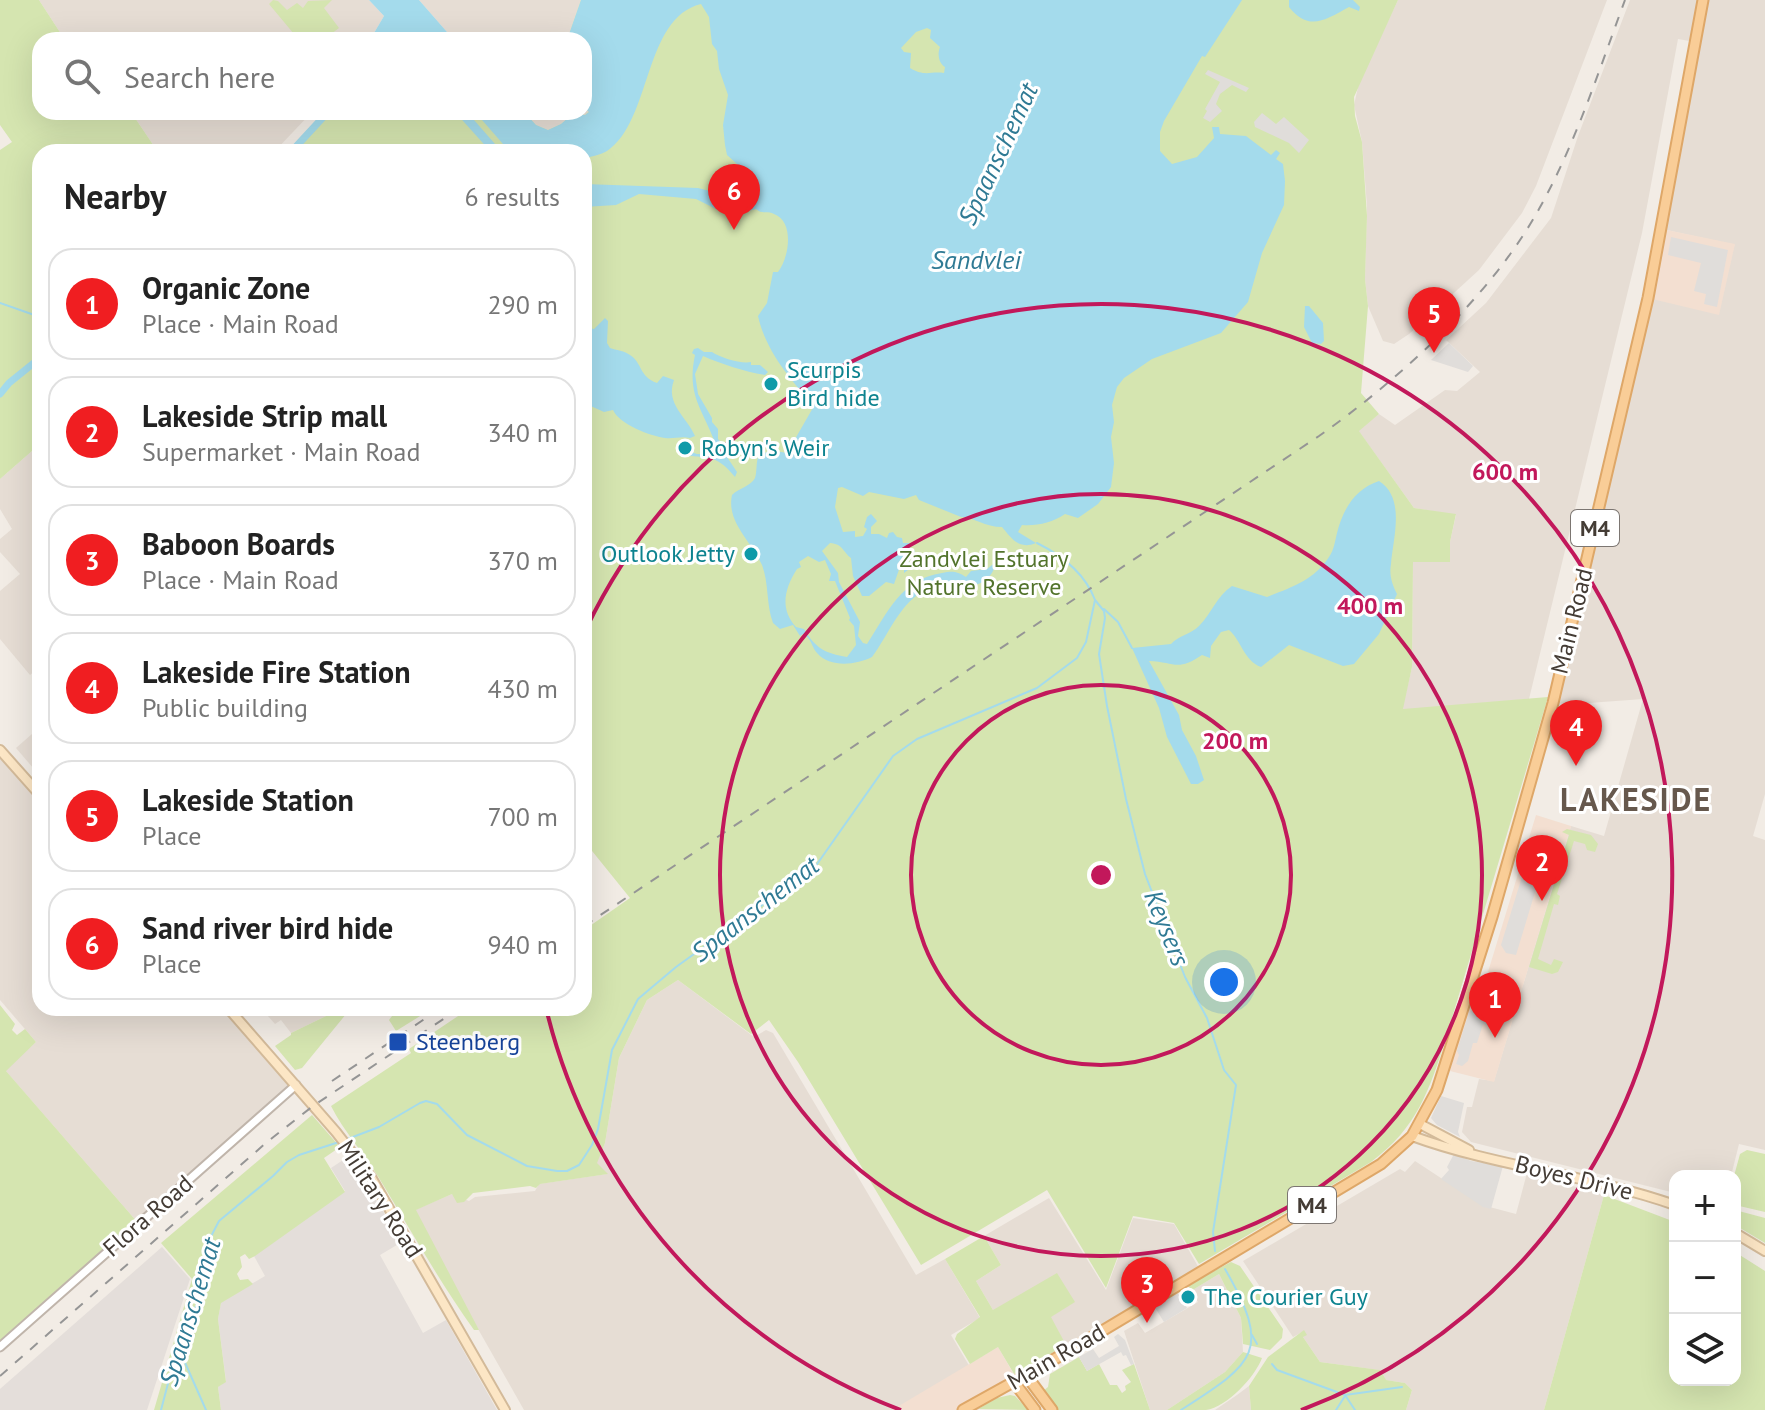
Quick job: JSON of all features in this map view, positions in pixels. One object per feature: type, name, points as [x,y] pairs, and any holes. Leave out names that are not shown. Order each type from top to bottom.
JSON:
[{"type":"main road","name":"Main Road","points":[[963,1410],[1381,1164],[1412,1136],[1420,1124],[1437,1090],[1480,956],[1553,703],[1648,298],[1703,0]]},
{"type":"main road","points":[[0,751],[32,786]]},
{"type":"main road","name":"Military Road","points":[[235,1016],[336,1132],[379,1190],[505,1410]]},
{"type":"main road","name":"Boyes Drive","points":[[1420,1124],[1473,1153]]},
{"type":"main road","name":"Boyes Drive","points":[[1412,1136],[1669,1203]]},
{"type":"main road","points":[[1741,1237],[1765,1251]]},
{"type":"main road","points":[[1026,1375],[1052,1410]]},
{"type":"main road","points":[[1014,1382],[1035,1410]]},
{"type":"street","name":"Flora Road","points":[[0,1347],[296,1085]]},
{"type":"shaded area","points":[[39,0],[369,0],[384,16],[375,32],[60,32]]},
{"type":"shaded area","points":[[419,0],[581,0],[570,32],[447,32]]},
{"type":"shaded area","points":[[1398,0],[1607,0],[1536,186],[1522,213],[1479,270],[1394,344],[1383,341],[1368,306],[1365,279],[1367,206],[1362,142],[1354,105],[1359,83]]},
{"type":"shaded area","points":[[1630,0],[1765,0],[1765,794],[1753,836],[1765,840],[1765,1150],[1739,1144],[1732,1170],[1669,1170],[1669,1192],[1471,1142],[1462,1132],[1467,1107],[1472,1107],[1479,1079],[1494,1081],[1571,826],[1604,836],[1643,699],[1553,703],[1648,298],[1735,245],[1662,229],[1695,42],[1678,39],[1642,233],[1529,699],[1402,710],[1412,667],[1413,561],[1450,562],[1450,542],[1456,515],[1414,508],[1358,430],[1379,414],[1395,425],[1445,390],[1457,391],[1480,372],[1446,340],[1486,303],[1551,218],[1578,136]]},
{"type":"shaded area","points":[[1208,70],[1249,88],[1246,92],[1232,85],[1220,94],[1216,104],[1222,111],[1210,122],[1203,118],[1205,109],[1220,82],[1205,74]]},
{"type":"shaded area","points":[[1262,113],[1276,124],[1284,117],[1309,140],[1299,153],[1289,143],[1255,127],[1254,122]]},
{"type":"shaded area","points":[[136,120],[304,120],[282,144],[153,144]]},
{"type":"shaded area","points":[[531,120],[566,120],[548,130]]},
{"type":"shaded area","points":[[1662,229],[1735,244],[1719,315],[1648,298]]},
{"type":"shaded area","points":[[1671,237],[1728,250],[1717,307],[1704,304],[1706,294],[1694,291],[1701,263],[1668,255]]},
{"type":"shaded area","points":[[1449,343],[1473,366],[1468,372],[1431,360]]},
{"type":"shaded area","points":[[32,451],[30,675],[0,639],[0,591],[20,574],[0,552],[0,539],[12,529],[0,509],[0,479]]},
{"type":"shaded area","points":[[32,734],[32,767],[16,748]]},
{"type":"shaded area","points":[[0,750],[32,786],[32,1016],[235,1016],[296,1085],[139,1224],[5,1070],[36,1042],[0,1000]]},
{"type":"shaded area","points":[[1536,815],[1571,826],[1494,1082],[1450,1071],[1469,1004],[1477,1006],[1480,998]]},
{"type":"shaded area","points":[[1533,841],[1549,846],[1516,955],[1506,953],[1501,945]]},
{"type":"shaded area","points":[[678,980],[754,1037],[766,1030],[773,1033],[916,1275],[945,1259],[980,1318],[951,1335],[987,1396],[963,1410],[524,1410],[419,1225],[415,1210],[452,1194],[469,1201],[475,1197],[535,1191],[539,1184],[607,1174],[596,1163],[605,1143],[619,1058],[647,1000]]},
{"type":"shaded area","points":[[1477,1007],[1495,1012],[1490,1026],[1483,1024],[1468,1061],[1462,1066],[1456,1064],[1457,1051],[1469,1012]]},
{"type":"shaded area","points":[[268,1016],[326,1016],[291,1033],[281,1020],[275,1024]]},
{"type":"shaded area","points":[[1441,1096],[1464,1103],[1458,1132],[1460,1137],[1437,1125],[1431,1118]]},
{"type":"shaded area","points":[[1454,1154],[1471,1161],[1503,1166],[1491,1209],[1483,1207],[1441,1179],[1449,1170],[1447,1167]]},
{"type":"shaded area","points":[[349,1156],[402,1242],[380,1255],[423,1333],[446,1320],[497,1410],[221,1410],[218,1387],[226,1381],[218,1319],[221,1302],[265,1276],[254,1256],[345,1191],[331,1168]]},
{"type":"shaded area","points":[[1415,1161],[1482,1205],[1516,1214],[1527,1173],[1604,1195],[1544,1410],[1406,1410],[1412,1390],[1405,1383],[1385,1380],[1379,1370],[1320,1362],[1303,1337],[1304,1331],[1293,1337],[1243,1261],[1400,1169],[1405,1172]]},
{"type":"shaded area","points":[[1049,1198],[1106,1290],[1133,1218],[1174,1224],[1200,1270],[1069,1351],[1050,1317],[993,1310],[976,1281],[1001,1265],[984,1236]]},
{"type":"shaded area","points":[[162,1247],[190,1279],[147,1410],[0,1410],[0,1389]]},
{"type":"shaded area","points":[[1219,1274],[1241,1318],[1243,1352],[1225,1372],[1167,1410],[1150,1410],[1124,1331],[1138,1323],[1145,1333],[1198,1302],[1191,1291]]},
{"type":"shaded area","points":[[1177,1292],[1187,1308],[1164,1322],[1154,1306]]},
{"type":"shaded area","points":[[1118,1334],[1125,1340],[1134,1364],[1131,1365],[1121,1352],[1087,1371],[1079,1357],[1093,1349],[1099,1358],[1119,1346],[1114,1337]]},
{"type":"shaded area","points":[[998,1347],[1017,1380],[975,1404],[979,1410],[892,1410]]},
{"type":"shaded area","points":[[1249,1386],[1251,1410],[1215,1410],[1237,1395]]},
{"type":"green space","points":[[0,0],[39,0],[60,32],[32,32],[32,120],[136,120],[153,144],[32,144],[32,451],[0,479],[0,150],[12,142],[0,125]]},
{"type":"green space","points":[[273,0],[278,1],[287,10],[297,3],[303,8],[308,1],[332,0],[324,8],[339,28],[334,32],[292,32],[269,4]]},
{"type":"green space","name":"Zandvlei Estuary Nature Reserve","points":[[581,0],[1398,0],[1354,97],[1362,142],[1367,216],[1365,279],[1368,306],[1361,393],[1379,414],[1359,431],[1414,508],[1456,514],[1450,542],[1450,562],[1413,562],[1412,667],[1403,709],[1548,697],[1434,1075],[1419,1107],[1400,1136],[1371,1162],[1199,1264],[1174,1223],[1133,1216],[1106,1288],[1047,1190],[921,1265],[798,1062],[769,1020],[751,1034],[678,980],[647,1000],[619,1058],[605,1143],[597,1163],[608,1174],[540,1184],[536,1188],[530,1186],[473,1193],[464,1202],[457,1203],[452,1194],[416,1210],[479,1330],[474,1330],[331,1106],[411,1053],[409,1049],[458,1016],[592,1016],[592,924],[630,898],[592,851],[592,144],[300,144],[323,120],[531,120],[548,130],[566,120],[592,120],[592,32],[570,32]]},
{"type":"green space","points":[[1567,829],[1591,835],[1598,844],[1595,852],[1587,850],[1585,844],[1574,841],[1557,894],[1560,896],[1558,905],[1554,904],[1538,959],[1551,965],[1554,959],[1563,962],[1558,972],[1552,974],[1529,967],[1569,835],[1562,832]]},
{"type":"green space","points":[[0,1005],[15,1024],[12,1030],[17,1035],[25,1029],[36,1042],[6,1071],[139,1224],[0,1347]]},
{"type":"green space","points":[[326,1016],[344,1016],[302,1068],[295,1070],[275,1046],[291,1033]]},
{"type":"green space","points":[[392,1016],[420,1016],[396,1031],[389,1020]]},
{"type":"green space","points":[[312,1115],[340,1147],[324,1158],[345,1192],[255,1256],[249,1259],[245,1254],[240,1257],[242,1267],[237,1274],[240,1280],[248,1279],[253,1284],[221,1303],[218,1319],[226,1382],[218,1387],[221,1410],[154,1410],[192,1279],[161,1243]]},
{"type":"green space","points":[[1747,1150],[1765,1154],[1765,1212],[1741,1206],[1741,1170],[1736,1170],[1740,1154]]},
{"type":"green space","points":[[1604,1195],[1669,1220],[1669,1386],[1741,1386],[1741,1256],[1765,1271],[1765,1410],[1544,1410]]},
{"type":"green space","points":[[1741,1212],[1765,1218],[1765,1243],[1741,1229]]},
{"type":"green space","points":[[984,1236],[1001,1265],[976,1281],[993,1310],[1057,1273],[1075,1302],[1051,1317],[1066,1345],[1014,1374],[998,1347],[970,1364],[955,1339],[957,1334],[980,1317],[945,1259]]},
{"type":"green space","points":[[1231,1262],[1240,1266],[1283,1329],[1282,1338],[1270,1350],[1243,1344],[1241,1318],[1219,1274],[1191,1291],[1188,1285]]},
{"type":"green space","points":[[1304,1330],[1307,1335],[1303,1337],[1320,1362],[1380,1370],[1386,1380],[1405,1383],[1412,1390],[1406,1410],[1251,1410],[1249,1386],[1268,1357]]},
{"type":"green space","points":[[1243,1352],[1262,1358],[1247,1382],[1231,1397],[1206,1410],[1167,1410],[1225,1372]]},
{"type":"green space","points":[[1079,1357],[1087,1371],[1099,1364],[1110,1385],[1117,1385],[1122,1393],[1131,1382],[1122,1370],[1134,1364],[1150,1410],[1058,1410],[1043,1391],[1048,1387],[1050,1374]]},
{"type":"green space","points":[[1015,1396],[1028,1410],[978,1409],[997,1398]]},
{"type":"water","points":[[369,0],[419,0],[447,32],[375,32],[384,16]]},
{"type":"water","name":"Sandvlei","points":[[581,0],[1242,0],[1205,57],[1202,56],[1164,121],[1160,132],[1160,151],[1172,164],[1197,157],[1214,138],[1212,127],[1219,127],[1220,134],[1246,136],[1271,155],[1276,150],[1280,153],[1276,159],[1283,164],[1284,205],[1262,253],[1248,302],[1221,333],[1152,359],[1124,378],[1117,387],[1112,405],[1114,463],[1111,487],[1098,504],[1078,518],[1065,514],[1044,523],[1022,525],[1018,532],[1036,543],[1025,545],[1016,542],[1002,527],[961,517],[919,500],[916,495],[904,499],[869,492],[863,496],[838,488],[835,507],[843,532],[855,531],[855,537],[863,536],[867,529],[864,527],[867,517],[871,514],[877,521],[871,527],[871,534],[887,538],[893,532],[902,538],[903,543],[911,543],[910,548],[915,551],[908,562],[917,563],[904,573],[904,563],[901,564],[894,584],[886,582],[869,596],[862,596],[853,576],[851,558],[840,546],[830,543],[822,551],[838,573],[839,582],[860,622],[858,636],[863,643],[867,644],[889,609],[916,582],[949,572],[966,577],[971,571],[987,569],[997,561],[985,581],[968,586],[939,586],[918,594],[903,609],[872,657],[858,662],[836,663],[822,658],[808,638],[803,634],[800,636],[793,625],[780,629],[773,623],[762,565],[736,523],[731,505],[732,495],[755,478],[758,457],[770,450],[787,453],[814,406],[773,353],[758,316],[767,303],[773,272],[778,272],[785,258],[788,241],[785,224],[769,212],[756,209],[734,215],[696,199],[639,194],[616,205],[592,206],[592,184],[698,188],[721,194],[739,172],[737,164],[727,155],[723,125],[728,95],[719,69],[717,51],[712,44],[709,17],[701,4],[682,13],[668,29],[633,117],[622,137],[602,154],[592,157],[592,144],[503,144],[482,120],[531,120],[548,130],[566,120],[592,120],[592,32],[570,32]],"holes":[[[927,28],[931,30],[930,38],[940,47],[939,58],[945,67],[944,73],[915,71],[910,68],[911,53],[901,48],[916,32]],[[808,556],[819,562],[825,560],[831,574],[829,581],[835,581],[854,626],[856,645],[847,657],[817,646],[804,629],[796,627],[787,613],[789,583],[801,567],[799,562]]]},
{"type":"water","points":[[1289,0],[1353,0],[1360,7],[1359,11],[1349,7],[1325,19],[1310,21],[1296,15],[1289,7]]},
{"type":"water","points":[[462,120],[474,120],[495,144],[484,144]]},
{"type":"water","points":[[1305,306],[1309,306],[1323,323],[1324,341],[1321,344],[1312,343],[1304,327]]},
{"type":"water","points":[[605,318],[608,321],[607,343],[610,348],[626,352],[657,383],[663,376],[674,380],[672,396],[695,436],[668,438],[651,435],[628,424],[613,410],[604,412],[592,407],[594,329]]},
{"type":"water","points":[[698,348],[731,360],[760,365],[768,372],[765,375],[750,372],[703,356],[695,374],[698,394],[718,429],[718,439],[726,448],[723,451],[737,472],[735,477],[716,460],[682,454],[685,450],[713,454],[717,448],[695,393],[693,369],[695,355],[692,353]]},
{"type":"water","points":[[1379,481],[1393,497],[1395,508],[1390,572],[1397,594],[1379,634],[1354,664],[1343,666],[1289,645],[1261,667],[1251,660],[1229,630],[1221,632],[1211,646],[1210,658],[1202,655],[1181,665],[1149,661],[1179,715],[1182,730],[1196,756],[1204,780],[1191,784],[1167,737],[1159,708],[1132,648],[1171,644],[1192,631],[1232,586],[1267,597],[1309,577],[1331,554],[1351,501],[1363,489]]},
{"type":"waterway","points":[[298,144],[321,120]]},
{"type":"waterway","points":[[0,303],[32,314]]},
{"type":"waterway","points":[[0,394],[32,364]]},
{"type":"waterway","name":"Spaanschemat","points":[[345,1140],[379,1127],[426,1101],[437,1104],[467,1135],[527,1166],[567,1171],[579,1165],[598,1129],[612,1050],[638,999],[676,967],[815,867],[893,756],[917,739],[1037,688],[1077,658],[1086,642],[1095,600],[1085,581],[1071,566],[1037,543]]},
{"type":"waterway","name":"Keysers","points":[[1095,600],[1104,611],[1105,618],[1099,654],[1107,706],[1145,874],[1185,977],[1207,1018],[1224,1070],[1236,1085],[1213,1232],[1215,1251]]},
{"type":"waterway","points":[[1104,609],[1118,622],[1132,648]]},
{"type":"waterway","name":"Spaanschemat","points":[[161,1410],[181,1334],[200,1299],[205,1282],[207,1244],[219,1221],[287,1162],[339,1142]]},
{"type":"waterway","points":[[1181,1410],[1225,1380],[1240,1367],[1248,1353],[1251,1338],[1249,1319],[1225,1269]]},
{"type":"waterway","points":[[1252,1335],[1257,1344]]},
{"type":"waterway","points":[[179,1349],[206,1410]]},
{"type":"waterway","points":[[1272,1364],[1277,1370],[1345,1395],[1402,1387]]},
{"type":"waterway","points":[[1345,1395],[1355,1410]]},
{"type":"waterway","points":[[1336,1410],[1345,1396]]},
{"type":"railway","points":[[592,921],[1319,436],[1412,362],[1496,273],[1539,209],[1576,132],[1625,0]]},
{"type":"railway","points":[[332,1081],[429,1016]]},
{"type":"railway","points":[[0,1376],[267,1142],[313,1106],[448,1016]]},
{"type":"place","name":"Sand river bird hide","points":[[734,230]]},
{"type":"place","name":"Lakeside Station","points":[[1434,353]]},
{"type":"place","name":"Scurpis Bird hide","points":[[771,384]]},
{"type":"place","name":"Robyn's Weir","points":[[685,448]]},
{"type":"place","name":"Outlook Jetty","points":[[751,554]]},
{"type":"place","name":"Lakeside Fire Station","points":[[1576,766]]},
{"type":"place","name":"Lakeside Strip mall","points":[[1542,901]]},
{"type":"place","name":"Organic Zone","points":[[1495,1038]]},
{"type":"place","name":"Steenberg","points":[[398,1042]]},
{"type":"place","name":"The Courier Guy","points":[[1188,1297]]},
{"type":"place","name":"Baboon Boards","points":[[1147,1323]]},
{"type":"district","name":"LAKESIDE","points":[[1636,800]]}]
